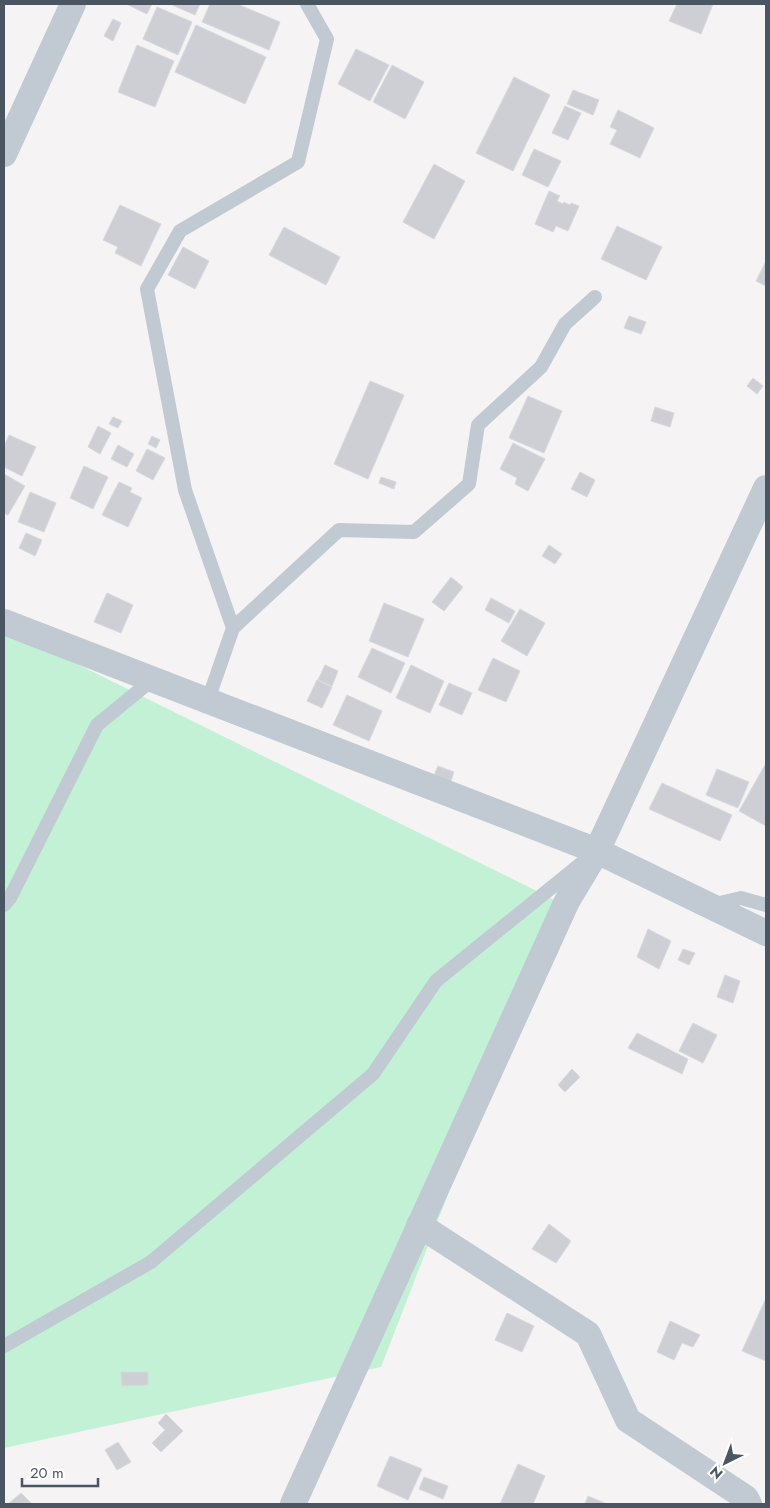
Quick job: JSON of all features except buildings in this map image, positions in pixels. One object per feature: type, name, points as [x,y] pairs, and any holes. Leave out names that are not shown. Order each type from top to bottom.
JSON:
[{"type":"street","points":[[4,154],[74,4]]},
{"type":"street","points":[[293,1504],[567,901],[597,851],[766,488]]},
{"type":"street","points":[[4,622],[597,851],[766,933]]},
{"type":"street","points":[[419,1225],[588,1334],[628,1420],[746,1498],[749,1504]]},
{"type":"lane","points":[[233,628],[185,490],[147,289],[180,231],[298,162],[328,39],[307,4]]},
{"type":"lane","points":[[208,700],[233,628],[339,530],[414,532],[469,484],[478,425],[541,366],[565,324],[595,297]]},
{"type":"lane","points":[[4,905],[10,898],[97,725],[154,679]]},
{"type":"lane","points":[[4,1346],[151,1262],[373,1074],[436,981],[597,851]]},
{"type":"lane","points":[[710,906],[741,898],[766,905]]},
{"type":"green space","points":[[4,628],[561,903],[381,1367],[4,1448]]}]
